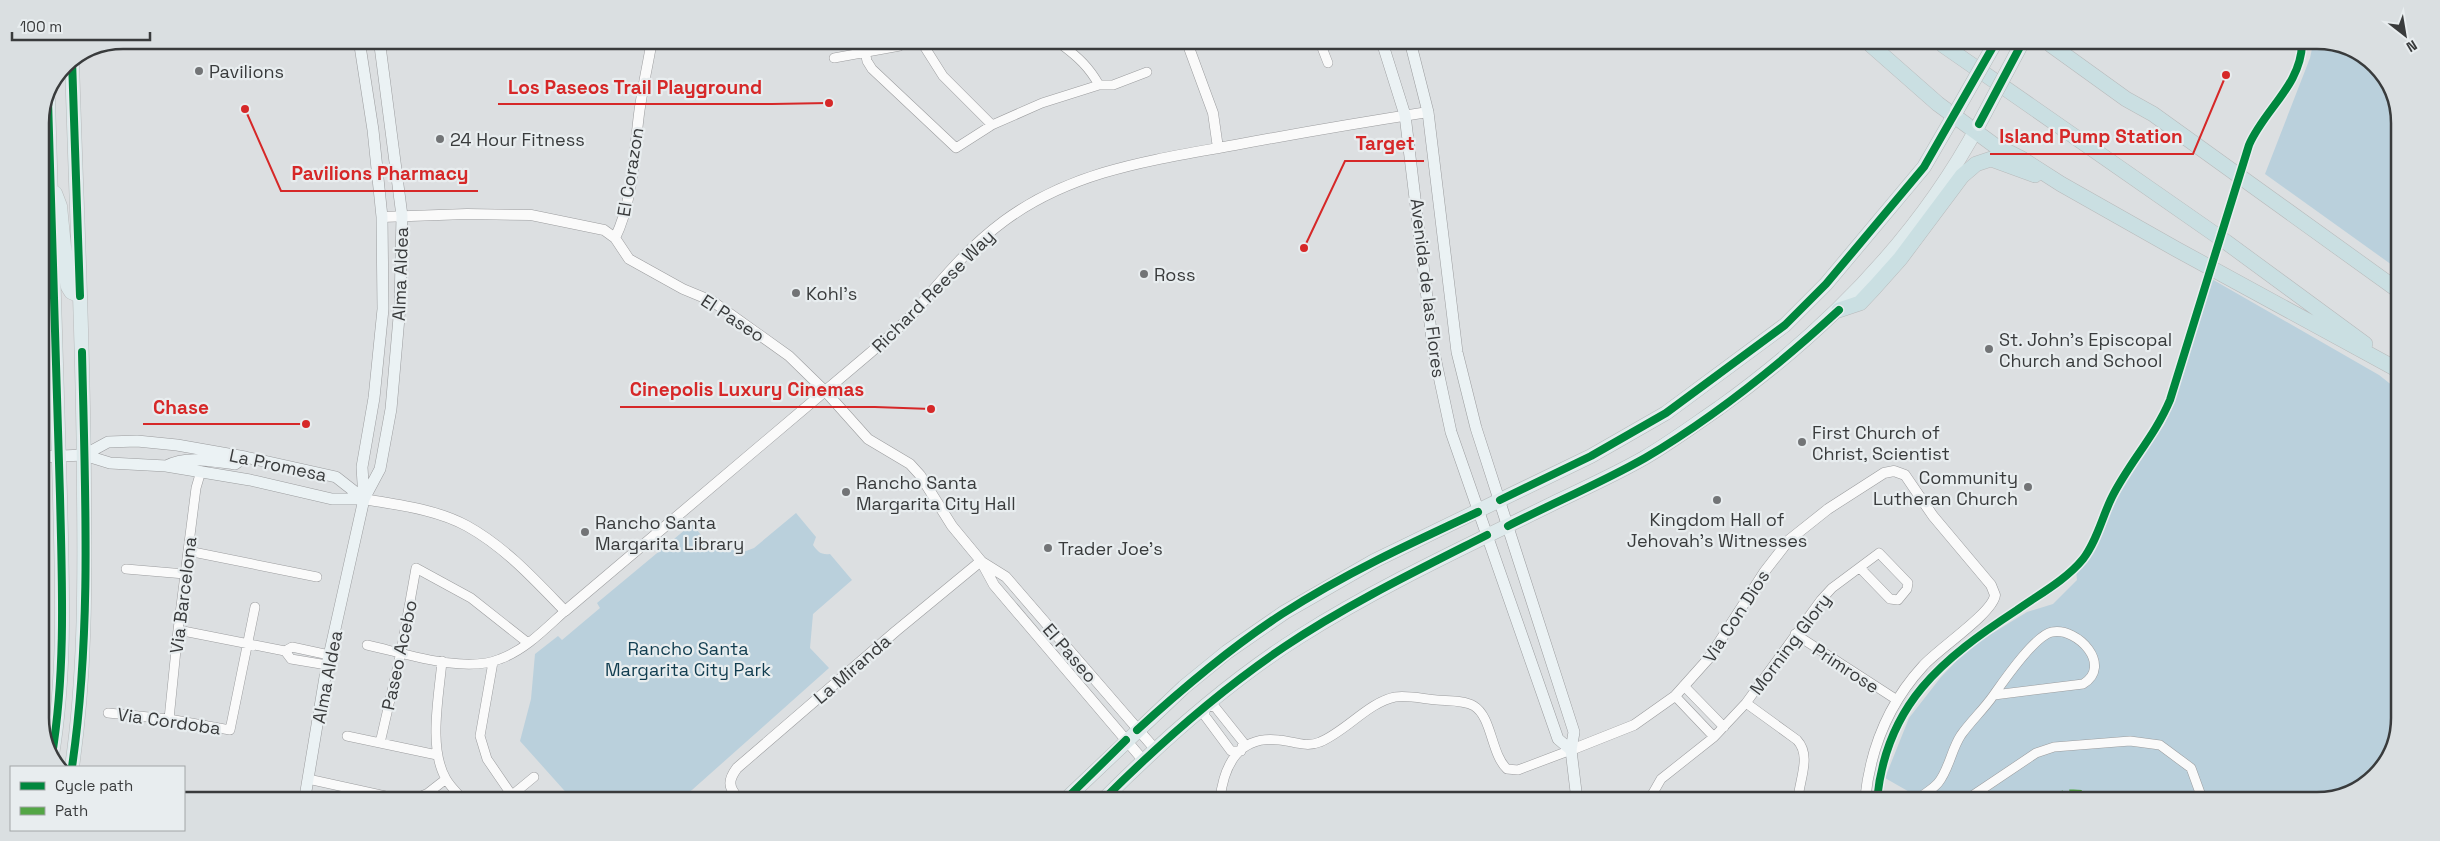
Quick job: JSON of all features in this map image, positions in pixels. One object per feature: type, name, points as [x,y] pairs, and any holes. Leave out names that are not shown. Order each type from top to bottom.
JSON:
[{"type":"highway","points":[[1876,49],[1955,113],[1977,127],[1994,145],[2022,158],[2061,184],[2391,365]]},
{"type":"highway","points":[[1949,49],[2316,305],[2391,364]]},
{"type":"highway","points":[[2057,49],[2126,99],[2153,114],[2391,285]]},
{"type":"highway","points":[[2073,49],[2148,104],[2153,114]]},
{"type":"highway","points":[[1839,310],[1860,303],[1900,258],[1962,176],[1976,164],[1991,159],[2027,171],[2045,181],[2061,184]]},
{"type":"main road","name":"Alma Aldea","points":[[306,792],[328,660],[364,498],[362,467],[374,398],[383,309],[382,217],[373,130],[360,49]]},
{"type":"main road","name":"Alma Aldea","points":[[364,498],[380,469],[392,409],[400,306],[402,216],[380,49]]},
{"type":"main road","name":"Avenida de las Flores","points":[[1384,49],[1405,115],[1433,348],[1451,432],[1558,739],[1571,750]]},
{"type":"main road","name":"Avenida de las Flores","points":[[1412,49],[1428,112],[1457,352],[1476,428],[1574,732],[1571,750],[1577,792]]},
{"type":"main road","points":[[1072,792],[1136,730],[1227,652],[1284,612],[1374,561],[1591,456],[1666,413],[1785,324],[1826,284],[1924,167],[1974,84],[1992,49]]},
{"type":"main road","points":[[1111,792],[1155,749],[1206,706],[1248,672],[1300,636],[1376,592],[1644,458],[1763,376],[1839,310],[1895,248],[1933,197],[1977,127],[2019,49]]},
{"type":"main road","points":[[72,70],[84,455],[85,611],[82,696],[72,766]]},
{"type":"main road","points":[[49,128],[51,184],[49,220]]},
{"type":"main road","points":[[51,184],[60,206],[68,287],[71,292],[80,296]]},
{"type":"main road","points":[[49,292],[57,338],[62,653],[60,694],[54,743]]},
{"type":"main road","name":"La Promesa","points":[[84,455],[108,442],[137,441],[177,445],[245,456],[336,477],[364,498]]},
{"type":"main road","points":[[49,457],[84,455]]},
{"type":"main road","name":"La Promesa","points":[[84,455],[110,463],[166,466],[201,472],[332,499],[364,498]]},
{"type":"main road","points":[[166,466],[179,460],[235,464],[245,456]]},
{"type":"street","name":"El Corazon","points":[[615,238],[621,226],[633,166],[639,112],[650,49]]},
{"type":"street","points":[[834,58],[864,49],[872,69],[956,148],[992,125],[1042,103],[1098,85],[1113,85],[1146,72]]},
{"type":"street","points":[[926,49],[943,76],[992,125]]},
{"type":"street","points":[[1067,49],[1081,59],[1091,70],[1098,85]]},
{"type":"street","points":[[1189,49],[1213,113],[1218,148]]},
{"type":"street","points":[[1323,49],[1328,63]]},
{"type":"street","name":"Richard Reese Way","points":[[564,611],[826,392],[893,333],[966,253],[1005,220],[1041,196],[1077,180],[1121,167],[1218,148],[1428,112]]},
{"type":"street","points":[[382,217],[531,215],[604,230],[615,238]]},
{"type":"street","name":"El Paseo","points":[[615,238],[628,259],[683,289],[712,301],[789,356],[826,392],[868,438],[910,464],[920,475],[952,526],[981,561],[994,585],[1143,760]]},
{"type":"street","name":"Via Con Dios","points":[[1571,750],[1634,725],[1675,696],[1709,658],[1765,571],[1789,540],[1828,509],[1874,478],[1894,471],[1905,474],[1933,516],[1995,591],[1995,599],[1988,610],[1923,665],[1897,700]]},
{"type":"street","name":"Via Barcelona","points":[[170,719],[185,574],[196,488],[201,472]]},
{"type":"street","points":[[364,498],[424,510],[467,526],[530,574],[564,611],[528,643],[512,654],[493,662],[464,664],[367,645]]},
{"type":"street","points":[[188,551],[316,577]]},
{"type":"street","name":"Morning Glory","points":[[1654,792],[1661,779],[1714,737],[1746,703],[1820,600],[1832,588],[1879,553],[1908,583],[1907,590],[1898,600],[1890,599],[1860,568]]},
{"type":"street","name":"El Paseo","points":[[981,561],[1006,577],[1136,730],[1155,749]]},
{"type":"street","name":"La Miranda","points":[[733,792],[730,788],[730,782],[737,768],[915,614],[981,561]]},
{"type":"street","name":"Paseo Acebo","points":[[380,743],[401,652],[416,568],[471,598],[528,643]]},
{"type":"street","points":[[126,569],[185,574]]},
{"type":"street","points":[[248,644],[255,607]]},
{"type":"street","points":[[178,630],[285,651],[291,659],[328,660]]},
{"type":"street","points":[[1927,792],[1937,784],[1960,736],[2030,648],[2048,633],[2058,631],[2067,633],[2083,643],[2091,653],[2095,664],[2095,673],[2090,680],[2083,684],[1994,695]]},
{"type":"street","name":"Primrose","points":[[1795,634],[1897,700]]},
{"type":"street","name":"Via Cordoba","points":[[108,713],[170,719],[230,730],[248,644]]},
{"type":"street","points":[[442,661],[437,713],[437,755],[446,779],[457,792]]},
{"type":"street","points":[[493,662],[480,736],[487,759],[509,792]]},
{"type":"street","points":[[1684,686],[1724,727]]},
{"type":"street","points":[[1221,792],[1227,766],[1233,757],[1251,744],[1270,740],[1305,744],[1318,743],[1381,702],[1400,696],[1460,702],[1474,706],[1482,715],[1500,763],[1506,769],[1518,770],[1571,750]]},
{"type":"street","points":[[1675,696],[1714,737]]},
{"type":"street","points":[[1866,792],[1872,758],[1883,727],[1897,700]]},
{"type":"street","name":"Morning Glory","points":[[1746,703],[1804,747],[1799,792]]},
{"type":"street","points":[[1206,706],[1215,707],[1243,742],[1241,751],[1231,751],[1205,716],[1206,706]]},
{"type":"street","points":[[348,736],[437,755]]},
{"type":"street","points":[[1977,792],[2019,762],[2036,753],[2054,747],[2130,741],[2160,745],[2191,768],[2200,792]]},
{"type":"street","points":[[517,792],[534,776]]},
{"type":"street","points":[[308,779],[367,792]]},
{"type":"street","points":[[429,792],[446,779]]},
{"type":"green space","points":[[2312,49],[2327,49],[2350,56],[2362,64],[2376,78],[2386,95],[2391,118],[2391,264],[2265,174]]},
{"type":"green space","points":[[2210,278],[2379,375],[2391,384],[2391,728],[2384,751],[2376,763],[2366,774],[2350,785],[2327,792],[1910,792],[1885,778],[1909,718],[1941,677],[1970,647],[2027,612],[2053,604],[2077,580],[2076,570],[2084,563],[2098,539],[2125,481],[2164,425],[2175,401]]},
{"type":"green space","name":"Rancho Santa Margarita City Park","points":[[796,513],[816,537],[813,545],[816,550],[830,554],[852,580],[813,614],[810,648],[829,668],[688,792],[566,792],[520,741],[531,699],[535,654],[558,636],[562,640],[600,608],[597,603],[692,524],[706,541],[705,548],[746,551],[754,548]]},
{"type":"cycle path","points":[[1500,500],[1591,456],[1666,413],[1785,325],[1826,284],[1924,167],[1992,49]]},
{"type":"cycle path","points":[[1979,124],[2019,49]]},
{"type":"cycle path","points":[[1878,792],[1883,766],[1892,737],[1905,711],[1922,687],[1942,666],[1965,647],[2068,574],[2088,552],[2112,497],[2157,426],[2170,400],[2249,145],[2263,120],[2289,85],[2300,59],[2301,49]]},
{"type":"cycle path","points":[[72,70],[80,296]]},
{"type":"cycle path","points":[[49,131],[62,593],[61,658],[53,743]]},
{"type":"cycle path","points":[[1508,526],[1611,476],[1671,442],[1746,389],[1839,310]]},
{"type":"cycle path","points":[[72,766],[78,715],[85,612],[86,560],[82,352]]},
{"type":"cycle path","points":[[1137,730],[1207,669],[1305,599],[1403,547],[1478,512]]},
{"type":"cycle path","points":[[1111,792],[1191,718],[1236,681],[1284,647],[1358,602],[1487,535]]},
{"type":"cycle path","points":[[1073,792],[1126,740]]},
{"type":"place","name":"Pavilions","points":[[199,71]]},
{"type":"place","name":"Island Pump Station","points":[[2226,75]]},
{"type":"place","name":"Los Paseos Trail Playground","points":[[829,103]]},
{"type":"place","name":"Pavilions Pharmacy","points":[[245,109]]},
{"type":"place","name":"24 Hour Fitness","points":[[440,139]]},
{"type":"place","name":"Target","points":[[1304,248]]},
{"type":"place","name":"Ross","points":[[1144,274]]},
{"type":"place","name":"Kohl's","points":[[796,293]]},
{"type":"place","name":"St. John's Episcopal Church and School","points":[[1989,349]]},
{"type":"place","name":"Cinepolis Luxury Cinemas","points":[[931,409]]},
{"type":"place","name":"Chase","points":[[306,424]]},
{"type":"place","name":"First Church of Christ, Scientist","points":[[1802,442]]},
{"type":"place","name":"Community Lutheran Church","points":[[2028,487]]},
{"type":"place","name":"Rancho Santa Margarita City Hall","points":[[846,492]]},
{"type":"place","name":"Kingdom Hall of Jehovah's Witnesses","points":[[1717,500]]},
{"type":"place","name":"Rancho Santa Margarita Library","points":[[585,532]]},
{"type":"place","name":"Trader Joe's","points":[[1048,548]]}]
